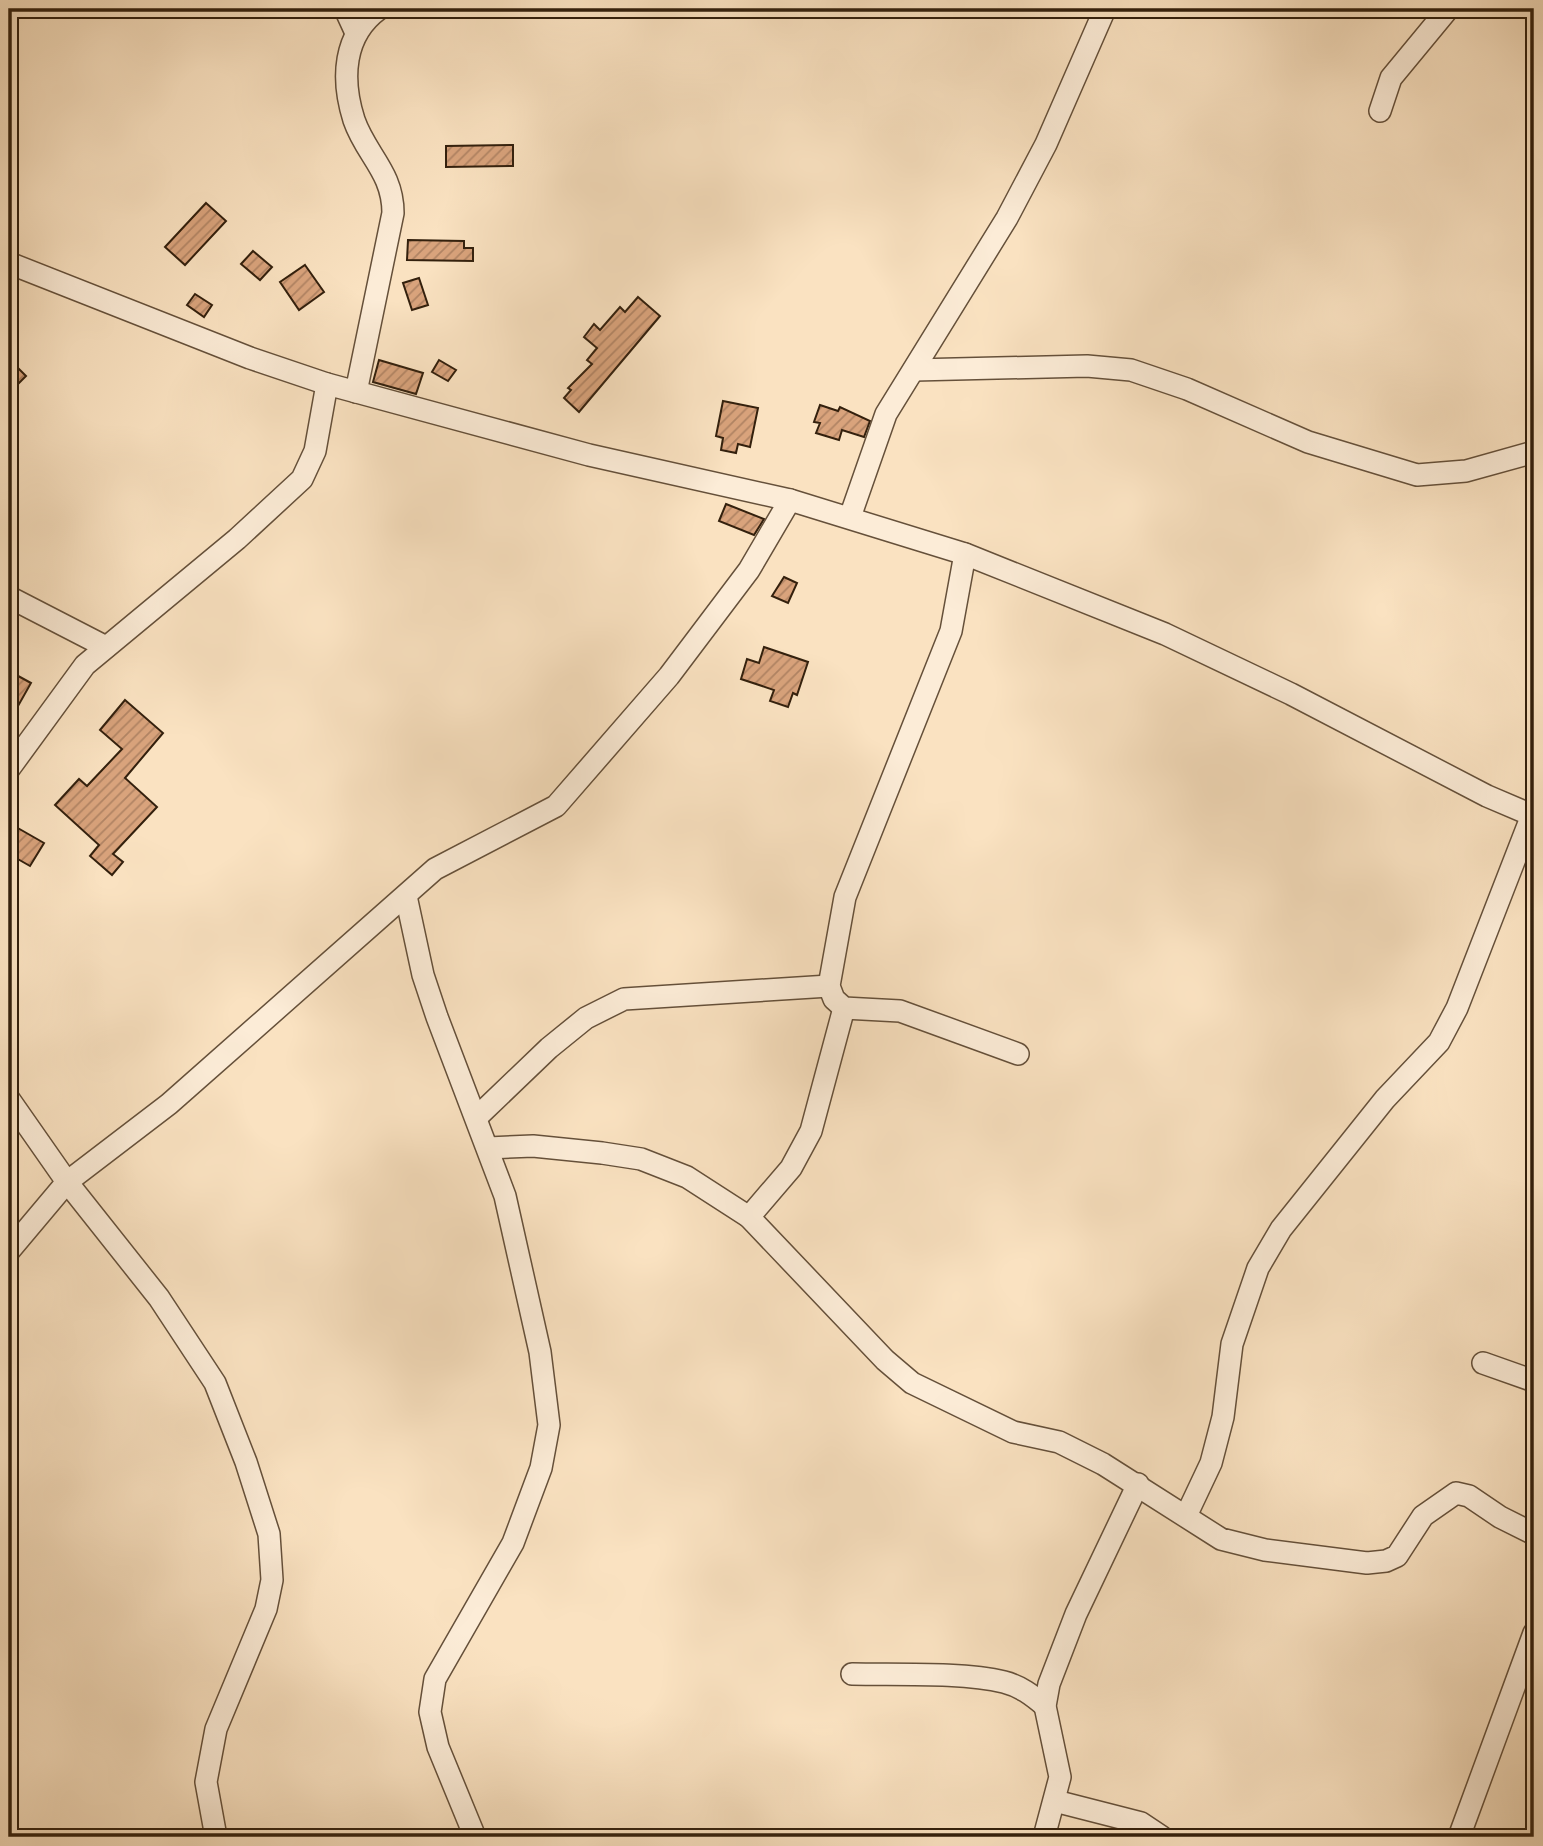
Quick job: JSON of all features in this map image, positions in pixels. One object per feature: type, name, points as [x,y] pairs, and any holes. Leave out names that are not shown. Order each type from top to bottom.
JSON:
[{"type":"street","points":[[345,9],[356,33]]},
{"type":"street","points":[[356,392],[393,213],[393,193],[355,121],[346,76],[348,49],[366,18],[379,9]]},
{"type":"street","points":[[850,517],[886,414],[1007,218],[1046,144],[1105,9]]},
{"type":"street","points":[[1380,111],[1391,78],[1448,9]]},
{"type":"street","points":[[9,262],[250,358],[327,384],[589,455],[790,500],[965,554],[1165,634],[1291,694],[1487,796],[1533,816],[1457,1009],[1439,1042],[1385,1099],[1324,1175],[1281,1229],[1258,1268],[1235,1335],[1223,1417],[1211,1463],[1186,1516]]},
{"type":"street","points":[[914,370],[1087,366],[1130,370],[1187,389],[1308,442],[1417,475],[1466,471],[1534,452]]},
{"type":"street","points":[[9,768],[85,665],[237,539],[302,479],[315,451],[327,384]]},
{"type":"street","points":[[9,1251],[67,1182],[169,1104],[435,869],[556,806],[669,676],[749,570],[790,500]]},
{"type":"street","points":[[965,554],[951,631],[845,897],[830,986],[834,999],[844,1008],[900,1011],[1018,1054]]},
{"type":"street","points":[[9,597],[107,647]]},
{"type":"street","points":[[406,896],[423,975],[505,1196],[540,1352],[549,1425],[541,1468],[513,1543],[435,1679],[430,1712],[438,1746],[475,1837]]},
{"type":"street","points":[[477,1117],[558,1040],[586,1018],[624,999],[830,986]]},
{"type":"street","points":[[749,1217],[791,1168],[811,1131],[844,1008]]},
{"type":"street","points":[[9,1099],[67,1182],[159,1298],[215,1383],[246,1462],[269,1534],[272,1580],[266,1609],[216,1729],[206,1782],[216,1837]]},
{"type":"street","points":[[488,1148],[556,1147],[641,1159],[687,1177],[749,1217],[885,1360],[912,1383],[1013,1432],[1059,1442],[1138,1484],[1221,1539],[1244,1546],[1367,1563],[1386,1561],[1397,1556],[1423,1516],[1456,1493],[1469,1496],[1500,1517],[1534,1534]]},
{"type":"street","points":[[1483,1363],[1534,1381]]},
{"type":"street","points":[[1044,1837],[1060,1777],[1045,1706],[1048,1684],[1076,1614],[1138,1484]]},
{"type":"street","points":[[1459,1837],[1534,1633]]},
{"type":"street","points":[[852,1674],[927,1675],[1003,1682],[1027,1691],[1045,1706]]},
{"type":"street","points":[[1055,1801],[1141,1823],[1162,1837]]},
{"type":"building","points":[[513,145],[513,166],[446,167],[446,146]]},
{"type":"building","points":[[206,203],[226,221],[185,265],[165,247]]},
{"type":"building","points":[[408,240],[464,241],[464,248],[473,248],[473,261],[407,260]]},
{"type":"building","points":[[253,251],[272,267],[260,280],[241,264]]},
{"type":"building","points":[[305,265],[324,292],[299,310],[280,282]]},
{"type":"building","points":[[419,278],[428,305],[412,310],[403,283]]},
{"type":"building","points":[[195,294],[212,305],[204,317],[187,305]]},
{"type":"building","points":[[638,297],[660,316],[579,412],[564,398],[571,390],[568,388],[592,364],[587,360],[597,348],[584,337],[594,324],[600,330],[620,307],[625,312]]},
{"type":"building","points":[[9,359],[26,376],[9,393]]},
{"type":"building","points":[[379,360],[423,373],[416,394],[373,382]]},
{"type":"building","points":[[439,360],[456,370],[448,381],[432,372]]},
{"type":"building","points":[[723,401],[758,408],[750,447],[738,444],[736,453],[721,450],[723,438],[716,436]]},
{"type":"building","points":[[820,405],[838,411],[840,407],[870,421],[864,437],[842,430],[839,440],[816,433],[820,423],[814,422]]},
{"type":"building","points":[[726,504],[764,519],[754,535],[719,521]]},
{"type":"building","points":[[784,577],[797,583],[788,603],[772,596]]},
{"type":"building","points":[[764,647],[808,662],[797,695],[793,693],[788,707],[770,701],[774,690],[741,679],[747,659],[759,663]]},
{"type":"building","points":[[9,671],[31,683],[9,722]]},
{"type":"building","points":[[125,700],[163,733],[125,778],[157,807],[113,854],[123,862],[112,875],[90,856],[99,845],[55,805],[79,779],[87,786],[122,749],[100,730]]},
{"type":"building","points":[[9,823],[44,843],[30,866],[9,854]]}]
